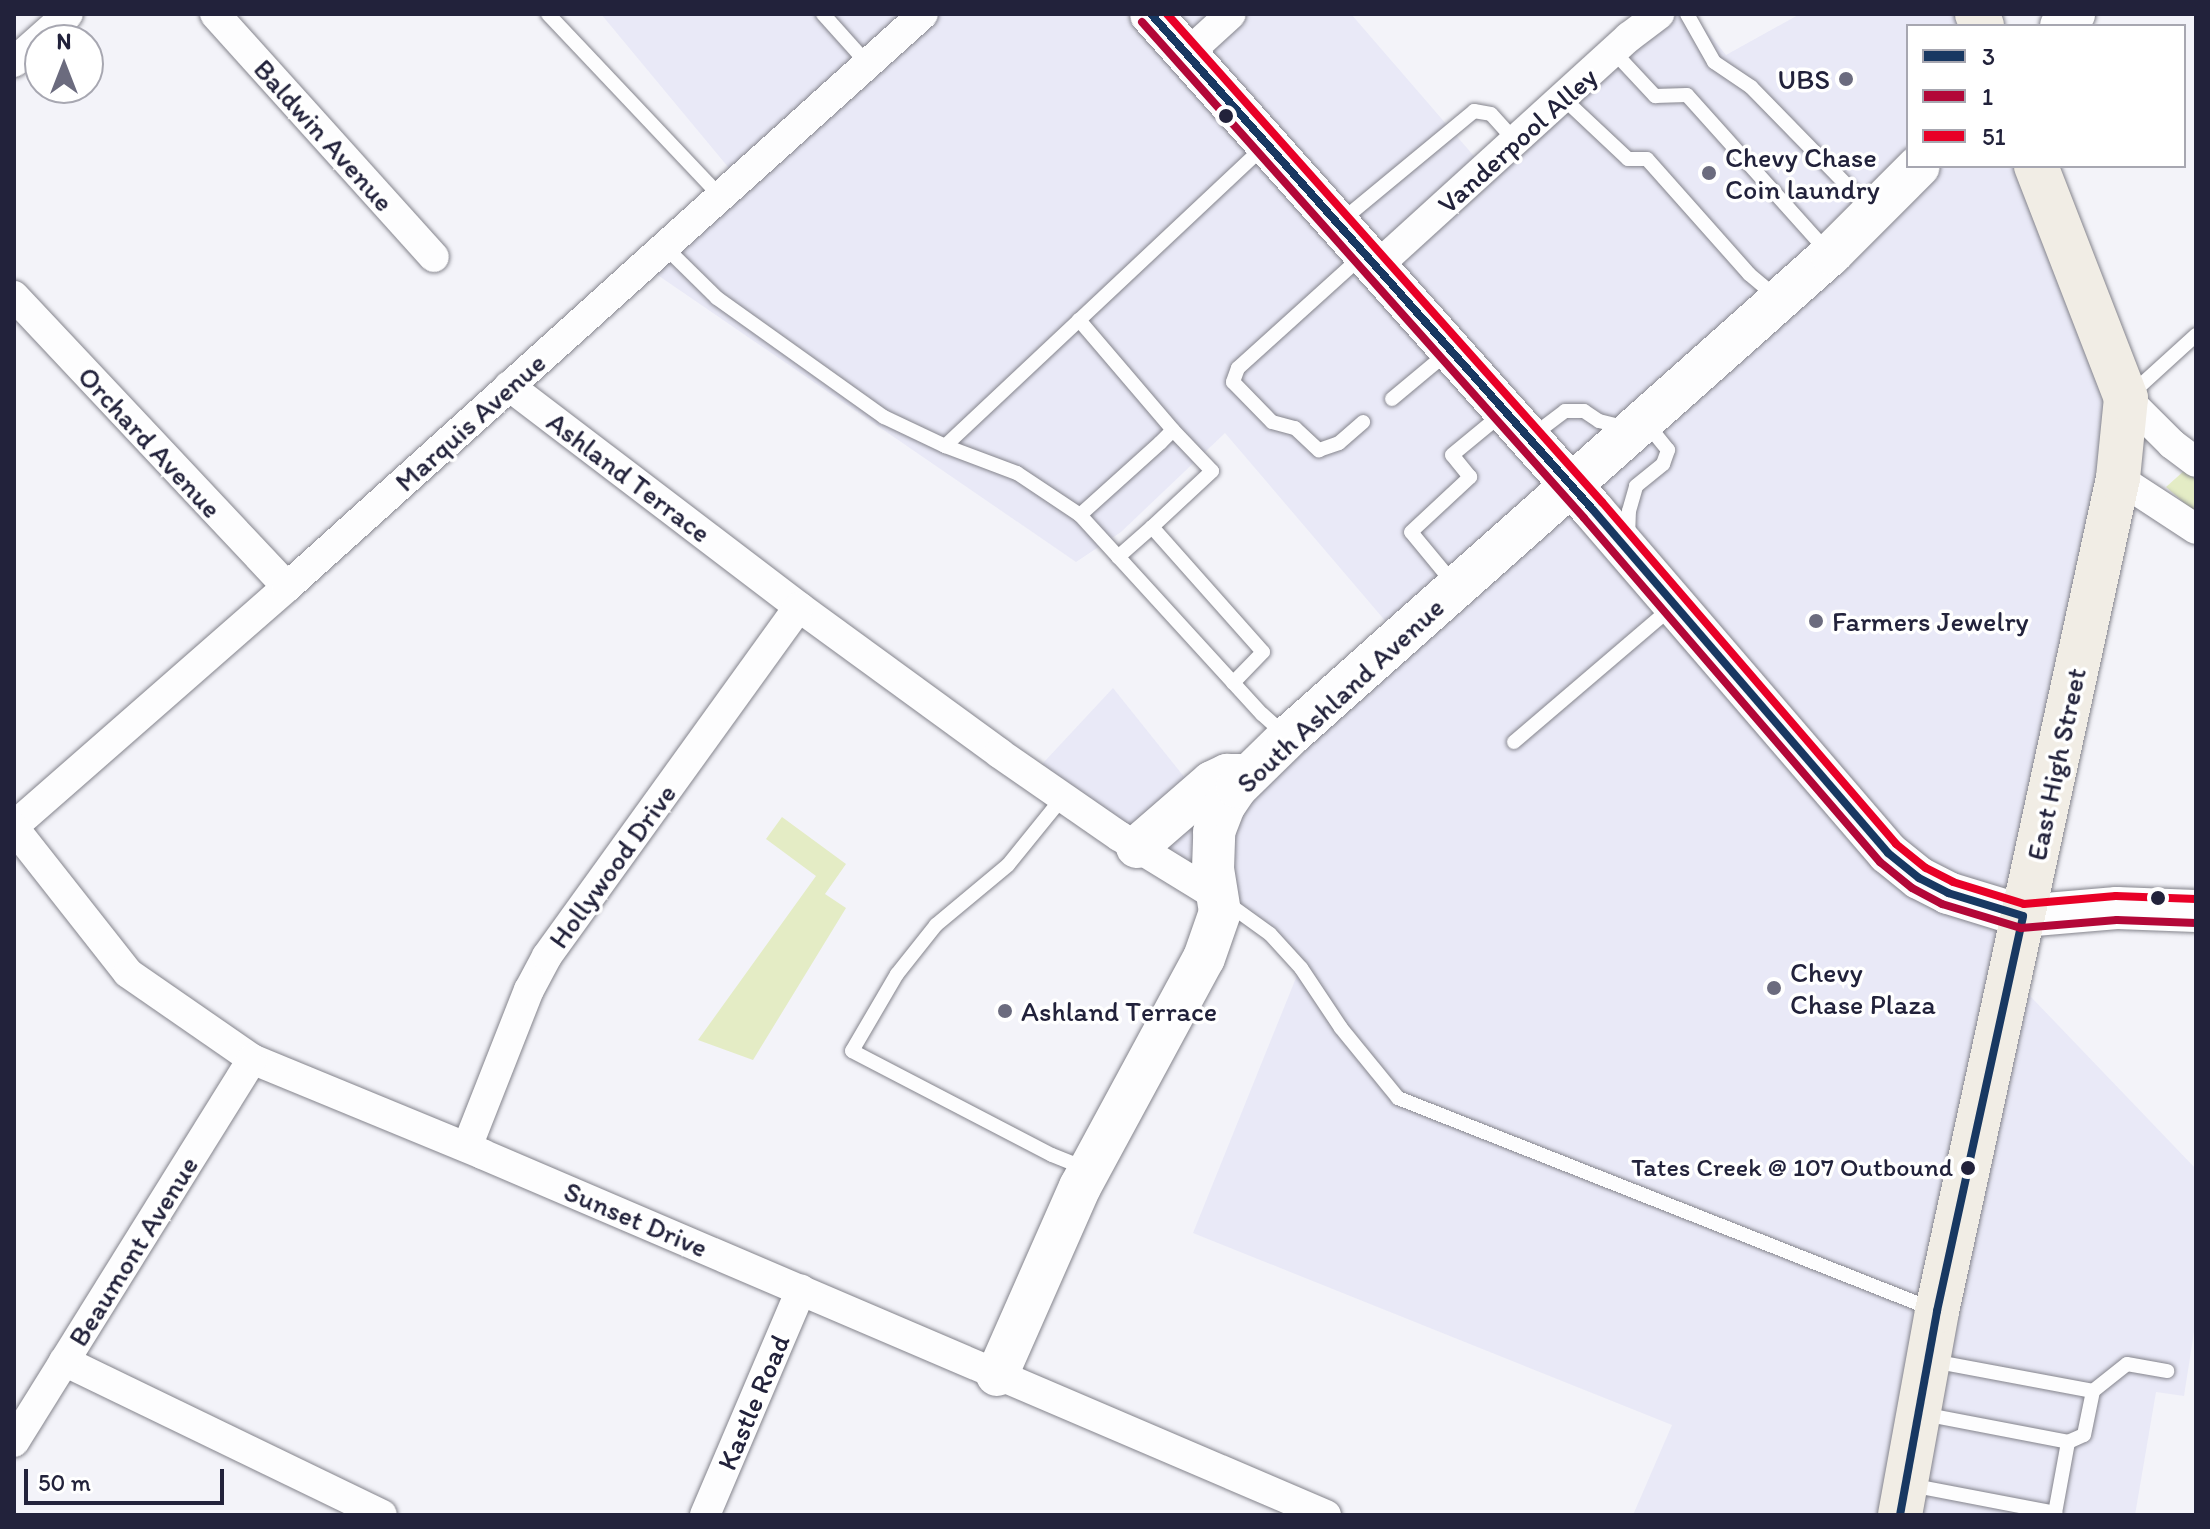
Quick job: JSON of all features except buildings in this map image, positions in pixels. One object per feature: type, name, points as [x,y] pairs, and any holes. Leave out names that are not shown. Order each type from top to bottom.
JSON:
[{"type":"main road","name":"East High Street","points":[[1903,1500],[1937,1311],[2118,478],[2126,398],[2037,168]]},
{"type":"street","points":[[14,62],[68,14]]},
{"type":"street","name":"Baldwin Avenue","points":[[215,14],[434,257]]},
{"type":"street","name":"Marquis Avenue","points":[[14,827],[287,587],[923,14]]},
{"type":"street","points":[[1151,14],[1676,604],[1888,853],[1919,878],[1948,893],[2023,916],[2117,908],[2196,911]]},
{"type":"street","points":[[1187,54],[1231,14]]},
{"type":"street","name":"Vanderpool Alley","points":[[1359,248],[1515,141],[1613,51],[1659,14]]},
{"type":"street","name":"South Ashland Avenue","points":[[997,1375],[1089,1170],[1204,958],[1216,927],[1220,898],[1213,869],[1214,832],[1224,806],[1249,775],[1288,737],[1573,487],[1831,254],[1917,168]]},
{"type":"street","name":"Orchard Avenue","points":[[14,296],[287,587]]},
{"type":"street","name":"Ashland Terrace","points":[[509,386],[799,607],[1063,797],[1220,898]]},
{"type":"street","points":[[2126,398],[2172,444],[2196,462]]},
{"type":"street","points":[[2118,478],[2196,529]]},
{"type":"street","name":"Hollywood Drive","points":[[467,1147],[529,990],[547,956],[799,607]]},
{"type":"street","points":[[1137,847],[1212,782],[1227,775],[1249,775]]},
{"type":"street","name":"Sunset Drive","points":[[14,827],[128,973],[252,1059],[467,1147],[1326,1515]]},
{"type":"street","name":"Beaumont Avenue","points":[[14,1442],[252,1059]]},
{"type":"street","name":"Kastle Road","points":[[705,1515],[801,1290]]},
{"type":"street","points":[[64,1361],[382,1515]]},
{"type":"lane","points":[[548,14],[720,196]]},
{"type":"lane","points":[[823,14],[867,63]]},
{"type":"lane","points":[[1687,14],[1714,62],[1751,87],[1873,212]]},
{"type":"lane","points":[[1613,51],[1655,96],[1687,95],[1831,254]]},
{"type":"lane","points":[[1563,98],[1628,159],[1647,159],[1749,274],[1779,300]]},
{"type":"lane","points":[[1363,422],[1339,443],[1319,450],[1295,428],[1272,422],[1233,382],[1238,368],[1359,248],[1474,111],[1491,114],[1515,141]]},
{"type":"lane","points":[[945,446],[1268,143]]},
{"type":"lane","points":[[664,246],[717,298],[884,417],[945,446],[1017,473],[1080,515],[1233,683],[1288,737]]},
{"type":"lane","points":[[1079,320],[1212,471],[1118,557]]},
{"type":"lane","points":[[2126,398],[2196,335]]},
{"type":"lane","points":[[1392,399],[1450,350]]},
{"type":"lane","points":[[1457,588],[1411,532],[1470,477],[1452,455],[1517,425],[1565,411],[1584,411],[1599,421],[1640,426],[1668,450],[1663,464],[1636,486],[1629,511],[1627,549]]},
{"type":"lane","points":[[1080,515],[1173,430]]},
{"type":"lane","points":[[1152,527],[1263,652],[1233,683]]},
{"type":"lane","points":[[1514,742],[1676,604]]},
{"type":"lane","points":[[1063,797],[1008,865],[936,925],[897,974],[852,1051],[1052,1155],[1089,1170]]},
{"type":"lane","points":[[1220,898],[1270,934],[1301,968],[1341,1028],[1398,1098],[1937,1311]]},
{"type":"lane","points":[[1928,1361],[2093,1391]]},
{"type":"lane","points":[[1918,1413],[2068,1442],[2084,1435],[2093,1391],[2127,1364],[2167,1371]]},
{"type":"lane","points":[[1903,1500],[2055,1513],[2068,1442]]},
{"type":"shaded area","points":[[601,14],[1351,14],[1486,170],[1659,14],[1693,14],[1726,55],[1800,14],[1977,14],[1981,24],[1906,24],[1906,168],[2037,168],[2117,374],[2010,975],[2196,1169],[2196,1319],[2184,1396],[2156,1392],[2135,1515],[1633,1515],[1672,1425],[1193,1233],[1300,968],[1270,934],[1031,776],[1113,688],[1217,818],[1399,637],[1225,433],[1121,532],[1076,562],[643,265],[738,179]]},
{"type":"green space","points":[[2185,470],[2196,480],[2196,513],[2166,487]]},
{"type":"green space","points":[[782,817],[846,864],[825,894],[846,908],[753,1060],[698,1040],[816,876],[766,839]]},
{"type":"transit line","name":"3","points":[[1151,14],[1593,510],[1888,853],[1919,878],[1948,893],[2023,916]]},
{"type":"transit line","name":"51","points":[[1167,14],[1602,502],[1896,844],[1926,868],[1953,882],[2024,904],[2116,896],[2196,899]]},
{"type":"transit line","name":"1","points":[[1142,22],[1584,518],[1880,862],[1912,888],[1942,904],[2021,928],[2117,920],[2196,923]]},
{"type":"transit line","name":"3","points":[[1900,1515],[1937,1311],[2023,916]]},
{"type":"place","name":"UBS","points":[[1846,79]]},
{"type":"place","name":"Chevy Chase Coin laundry","points":[[1709,173]]},
{"type":"place","name":"Farmers Jewelry","points":[[1816,621]]},
{"type":"place","name":"Chevy Chase Plaza","points":[[1774,988]]},
{"type":"place","name":"Ashland Terrace","points":[[1005,1011]]},
{"type":"place","name":"Tates Creek @ 107 Outbound","points":[[1968,1168]]}]
